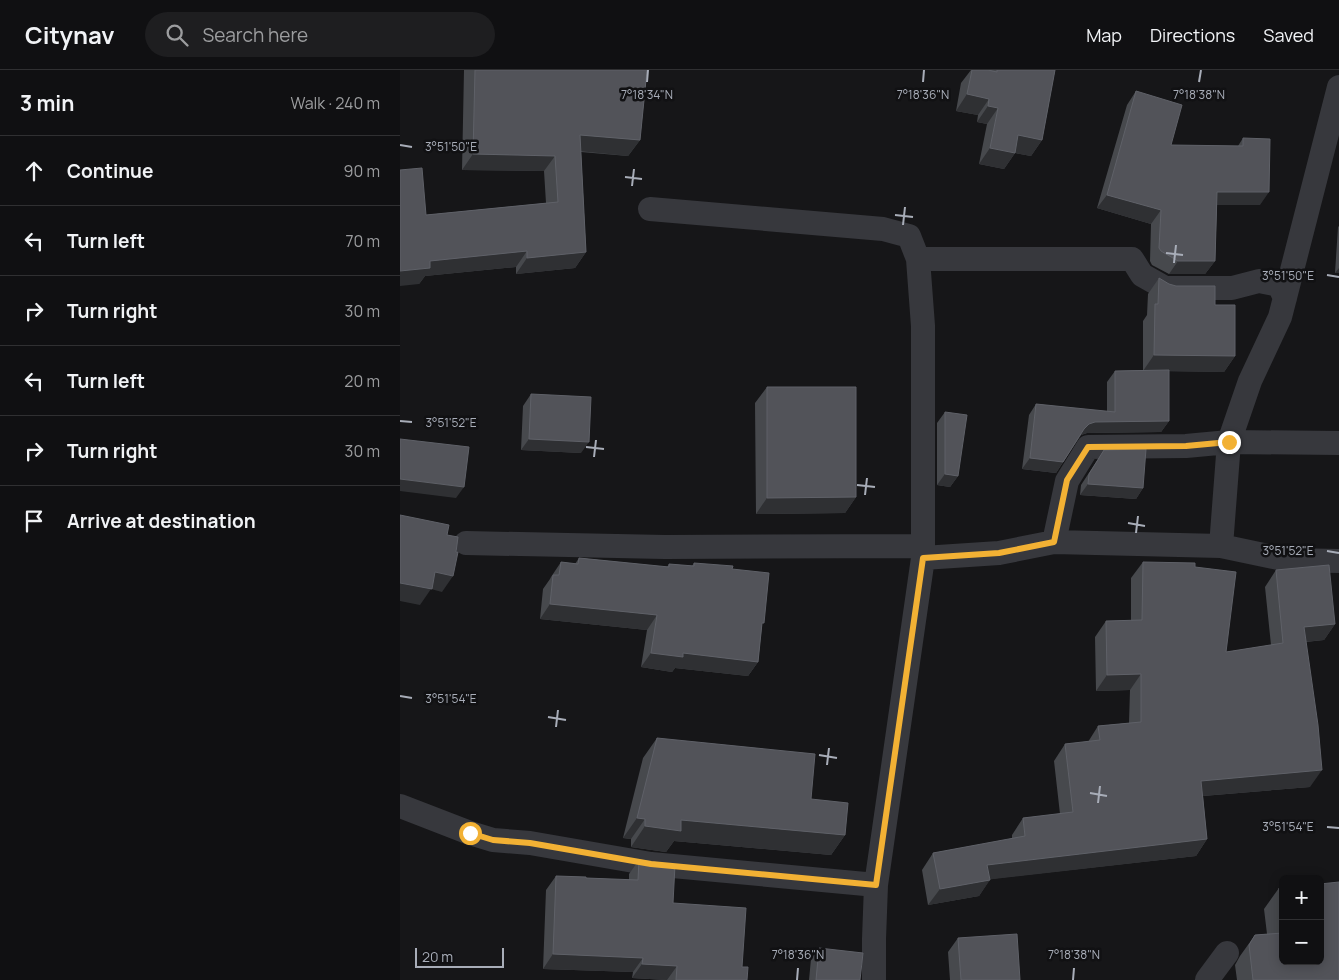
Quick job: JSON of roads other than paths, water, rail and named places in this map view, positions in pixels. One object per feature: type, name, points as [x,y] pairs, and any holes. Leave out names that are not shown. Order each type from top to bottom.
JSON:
[{"type":"street","points":[[1222,546],[1229,442],[1250,381],[1280,317],[1339,87]]},
{"type":"street","points":[[650,209],[883,229],[908,236],[918,259],[923,326],[923,552],[876,885],[874,980]]},
{"type":"street","points":[[918,259],[1132,259],[1142,275],[1165,288],[1232,288],[1259,281],[1279,286],[1285,298]]},
{"type":"street","points":[[1054,542],[1067,480],[1088,447],[1186,446],[1229,442],[1339,443]]},
{"type":"street","points":[[466,543],[999,553],[1054,542],[1222,546],[1288,560],[1339,561]]},
{"type":"street","points":[[400,806],[493,840],[530,843],[651,864],[876,885]]},
{"type":"street","points":[[1207,980],[1227,953]]}]
